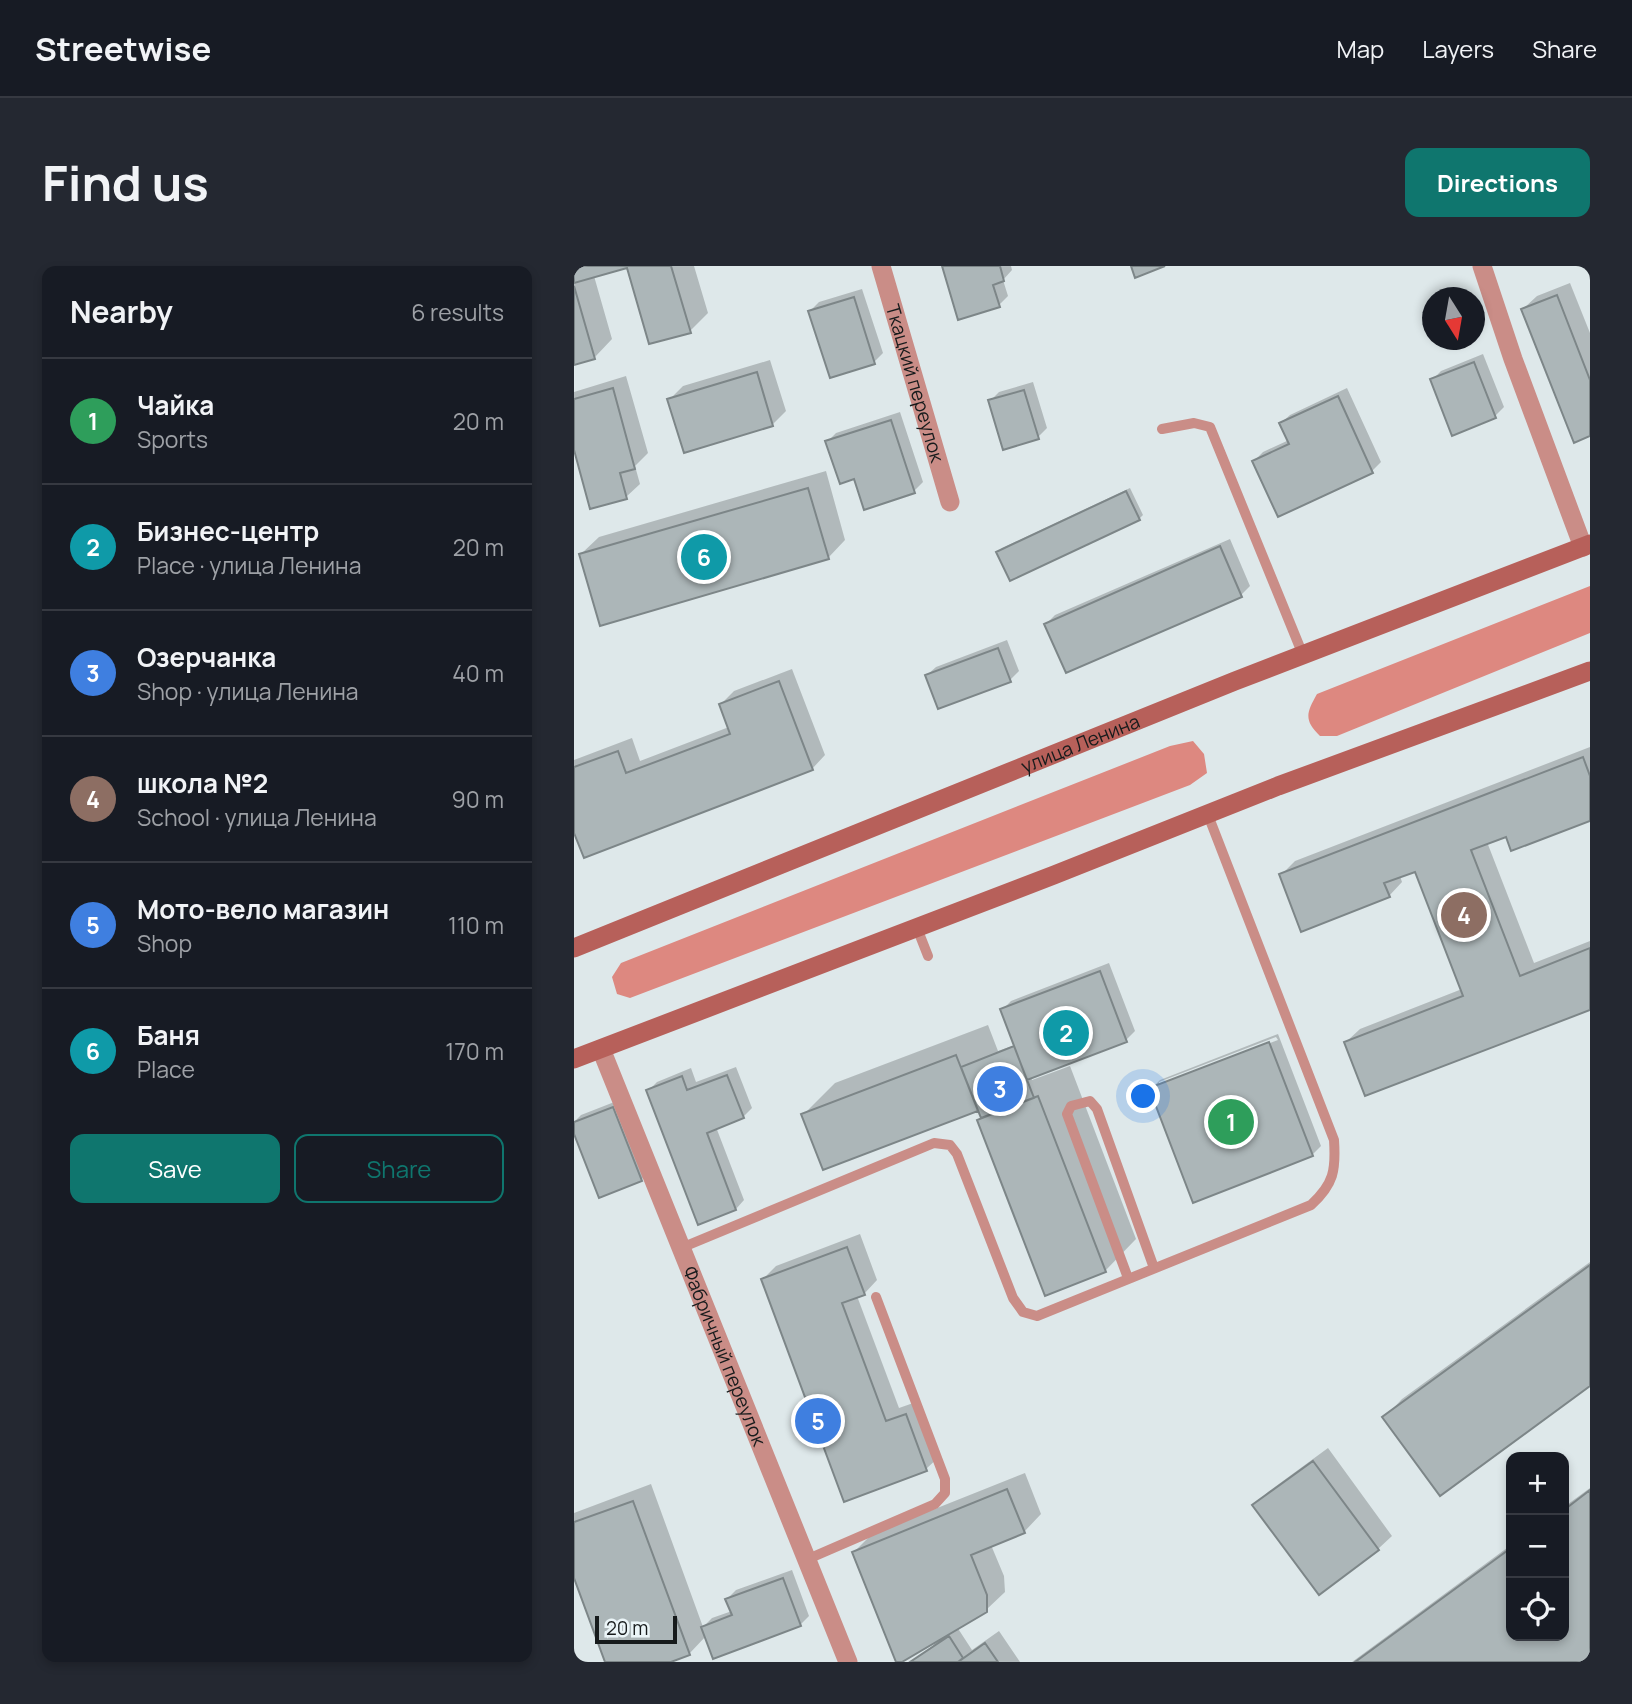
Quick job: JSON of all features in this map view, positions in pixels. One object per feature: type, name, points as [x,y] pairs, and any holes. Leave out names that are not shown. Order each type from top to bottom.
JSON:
[{"type":"main road","name":"улица Ленина","points":[[575,944],[1586,545]]},
{"type":"main road","points":[[574,1059],[1291,782],[1590,671]]},
{"type":"street","name":"Ткацкий переулок","points":[[881,266],[950,502]]},
{"type":"street","points":[[1482,266],[1513,359],[1586,545]]},
{"type":"street","name":"Фабричный переулок","points":[[601,1049],[848,1662]]},
{"type":"lane","points":[[1163,429],[1194,423],[1210,428],[1303,655]]},
{"type":"lane","points":[[681,1248],[934,1143],[950,1145],[957,1154],[1013,1298],[1023,1312],[1037,1316],[1311,1205],[1326,1191],[1336,1166],[1334,1140],[1208,815]]},
{"type":"lane","points":[[917,928],[928,956]]},
{"type":"lane","points":[[1128,1278],[1067,1114],[1071,1106],[1090,1101],[1097,1109],[1154,1268]]},
{"type":"lane","points":[[808,1559],[935,1504],[945,1493],[945,1479],[876,1297]]},
{"type":"shaded area","points":[[1590,586],[1590,633],[1337,736],[1320,736],[1311,725],[1308,716],[1317,694]]},
{"type":"shaded area","points":[[1193,741],[1204,754],[1207,773],[1190,785],[630,998],[617,994],[612,977],[621,963],[1170,746]]},
{"type":"building","points":[[574,266],[671,266],[691,333],[649,344],[627,268],[574,283]]},
{"type":"building","points":[[942,266],[1000,266],[1004,281],[993,285],[1000,307],[958,320]]},
{"type":"building","points":[[1131,266],[1165,266],[1135,278]]},
{"type":"building","points":[[574,286],[595,359],[574,365]]},
{"type":"building","points":[[1557,295],[1590,380],[1590,436],[1574,443],[1521,309]]},
{"type":"building","points":[[854,297],[875,364],[830,378],[808,311]]},
{"type":"building","points":[[1474,362],[1496,418],[1452,436],[1430,379]]},
{"type":"building","points":[[757,372],[773,426],[684,453],[667,399]]},
{"type":"building","points":[[613,388],[635,469],[620,473],[627,499],[590,509],[574,450],[574,399]]},
{"type":"building","points":[[1024,390],[1039,439],[1003,450],[988,400]]},
{"type":"building","points":[[1338,396],[1373,473],[1278,517],[1252,461],[1289,444],[1279,423]]},
{"type":"building","points":[[891,420],[915,493],[864,510],[854,479],[840,484],[825,441]]},
{"type":"building","points":[[808,488],[829,559],[600,626],[579,554]]},
{"type":"building","points":[[1126,491],[1140,520],[1010,581],[996,552]]},
{"type":"building","points":[[1220,546],[1242,597],[1066,673],[1044,624]]},
{"type":"building","points":[[998,648],[1011,682],[938,709],[925,675]]},
{"type":"building","points":[[779,681],[813,770],[584,858],[574,833],[574,767],[618,751],[626,773],[730,734],[719,704]]},
{"type":"building","points":[[1583,757],[1590,776],[1590,821],[1511,851],[1506,837],[1471,850],[1520,976],[1590,948],[1590,1010],[1365,1096],[1344,1042],[1463,996],[1415,872],[1384,883],[1390,897],[1301,932],[1279,874]]},
{"type":"building","points":[[1100,971],[1127,1042],[1027,1080],[1000,1009]]},
{"type":"building","points":[[1269,1042],[1313,1156],[1193,1203],[1149,1088]]},
{"type":"building","points":[[1014,1046],[1034,1098],[981,1118],[961,1067]]},
{"type":"building","points":[[956,1055],[978,1111],[823,1170],[801,1114]]},
{"type":"building","points":[[727,1075],[744,1118],[707,1133],[736,1210],[698,1225],[646,1090],[682,1076],[687,1090]]},
{"type":"building","points":[[1038,1096],[1106,1272],[1045,1296],[977,1120]]},
{"type":"building","points":[[613,1107],[642,1181],[599,1198],[574,1134],[574,1122]]},
{"type":"building","points":[[847,1247],[865,1295],[842,1303],[886,1421],[906,1414],[927,1471],[844,1502],[761,1279]]},
{"type":"building","points":[[1590,1265],[1590,1386],[1440,1496],[1382,1417]]},
{"type":"building","points":[[1313,1461],[1379,1550],[1319,1595],[1252,1505]]},
{"type":"building","points":[[1007,1489],[1025,1533],[971,1555],[987,1595],[987,1612],[902,1662],[896,1662],[852,1552]]},
{"type":"building","points":[[1590,1490],[1590,1662],[1355,1662],[1506,1552],[1506,1641],[1569,1641],[1569,1506]]},
{"type":"building","points":[[633,1501],[690,1655],[671,1662],[605,1662],[574,1578],[574,1522]]},
{"type":"building","points":[[783,1578],[801,1626],[713,1659],[701,1627],[732,1615],[725,1599]]},
{"type":"building","points":[[949,1636],[963,1658],[958,1662],[910,1662]]},
{"type":"building","points":[[985,1643],[998,1662],[958,1662]]},
{"type":"place","name":"Баня","points":[[704,557]]},
{"type":"place","name":"школа №2","points":[[1464,915]]},
{"type":"place","name":"Бизнес-центр","points":[[1066,1033]]},
{"type":"place","name":"Озерчанка","points":[[1000,1089]]},
{"type":"place","name":"Чайка","points":[[1231,1122]]},
{"type":"place","name":"Мото-вело магазин","points":[[818,1421]]}]
